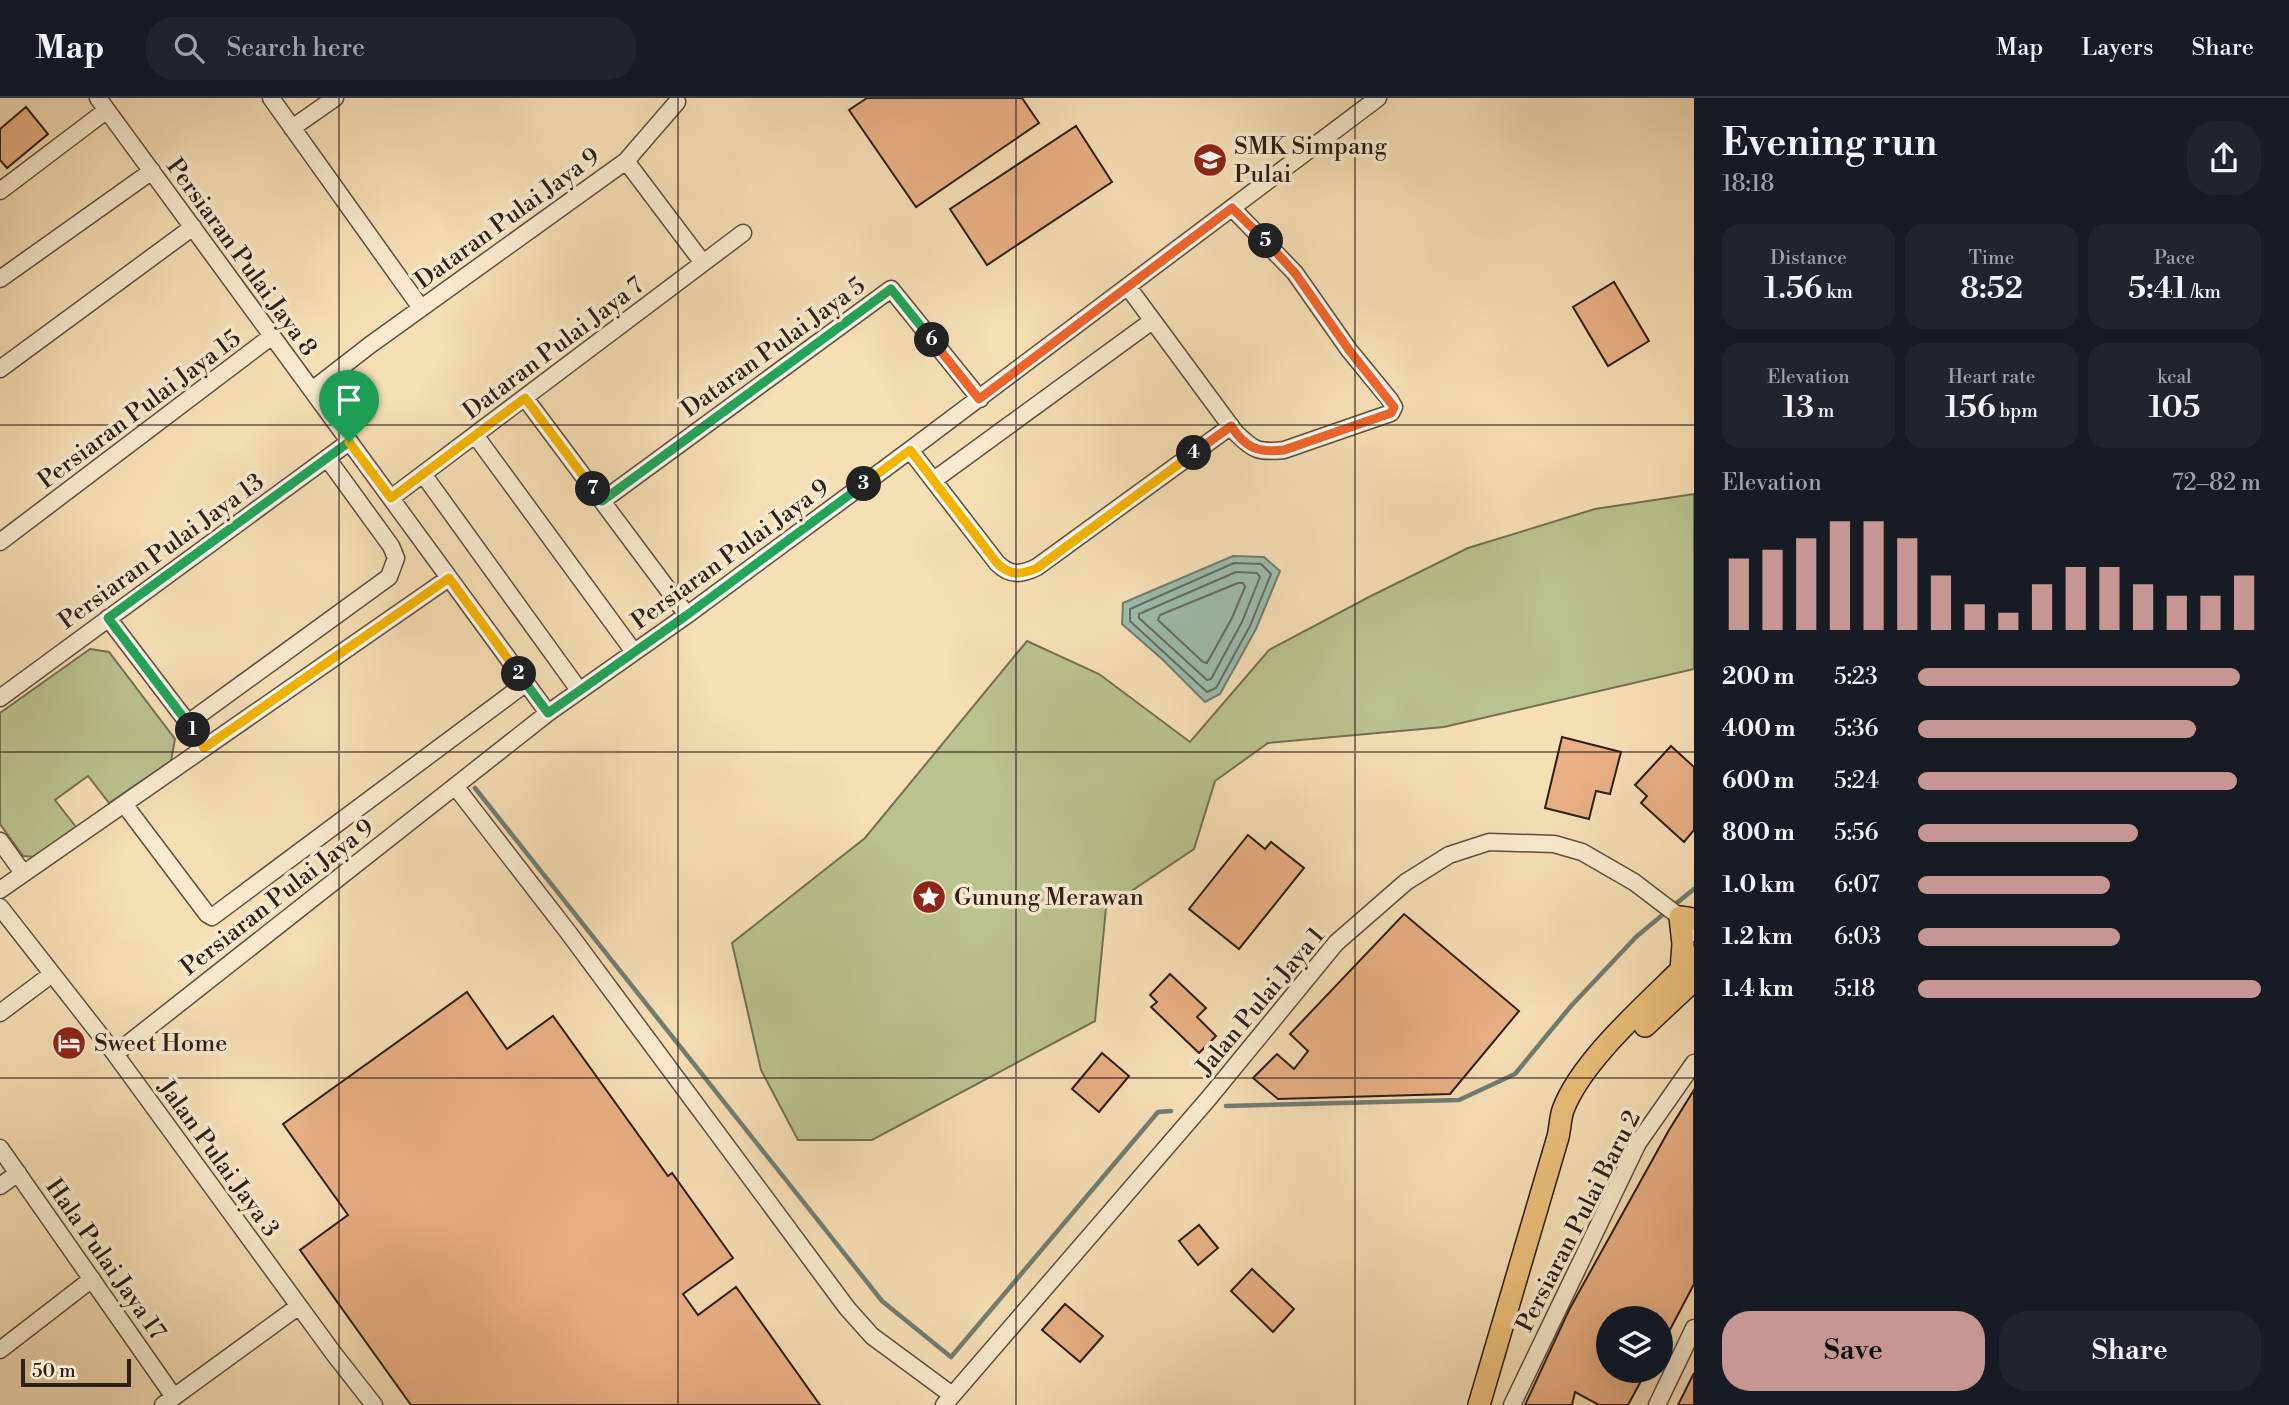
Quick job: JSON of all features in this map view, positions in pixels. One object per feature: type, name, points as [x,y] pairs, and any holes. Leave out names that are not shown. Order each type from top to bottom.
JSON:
[{"type":"main road","points":[[1479,1405],[1558,1137],[1563,1111],[1580,1078],[1619,1032],[1691,974],[1683,944],[1686,921]]},
{"type":"street","points":[[271,98],[421,308]]},
{"type":"street","points":[[292,128],[335,98]]},
{"type":"street","name":"Persiaran Pulai Jaya 9","points":[[115,1054],[548,713],[687,615],[979,399],[1378,98]]},
{"type":"street","points":[[626,161],[679,99]]},
{"type":"street","points":[[0,191],[103,104]]},
{"type":"street","name":"Persiaran Pulai Jaya 8","points":[[103,104],[548,713]]},
{"type":"street","name":"Dataran Pulai Jaya 9","points":[[312,390],[626,161],[703,263]]},
{"type":"street","points":[[0,279],[152,171]]},
{"type":"street","points":[[1128,287],[1231,426],[1251,448],[1267,452],[1308,443],[1391,413],[1394,407],[1349,350],[1295,273],[1232,208]]},
{"type":"street","points":[[0,369],[192,227]]},
{"type":"street","name":"Dataran Pulai Jaya 7","points":[[391,498],[743,233]]},
{"type":"street","name":"Dataran Pulai Jaya 5","points":[[602,501],[891,289],[979,399]]},
{"type":"street","points":[[934,480],[1152,321]]},
{"type":"street","name":"Persiaran Pulai Jaya 15","points":[[0,542],[272,337]]},
{"type":"street","points":[[525,398],[687,615]]},
{"type":"street","points":[[910,450],[997,563],[1006,571],[1025,573],[1037,568],[1231,426]]},
{"type":"street","points":[[475,435],[634,652]]},
{"type":"street","name":"Persiaran Pulai Jaya 13","points":[[0,698],[349,442]]},
{"type":"street","points":[[188,723],[389,577],[396,558],[391,546],[327,458]]},
{"type":"street","points":[[424,474],[579,690]]},
{"type":"street","points":[[0,890],[449,578]]},
{"type":"street","points":[[108,618],[204,748]]},
{"type":"street","points":[[124,804],[207,914],[212,917],[526,683]]},
{"type":"street","points":[[454,786],[568,932],[847,1308],[872,1336],[948,1400]]},
{"type":"street","points":[[0,841],[23,873]]},
{"type":"street","name":"Jalan Pulai Jaya 1","points":[[948,1400],[1209,1098],[1336,943],[1406,882],[1449,855],[1489,842],[1554,844],[1582,852],[1634,882],[1686,921]]},
{"type":"street","name":"Jalan Pulai Jaya 3","points":[[0,907],[115,1054],[374,1405]]},
{"type":"street","points":[[0,1013],[52,974]]},
{"type":"street","name":"Persiaran Pulai Baru 2","points":[[1512,1405],[1638,1143],[1693,1064]]},
{"type":"street","name":"Hala Pulai Jaya 17","points":[[0,1148],[92,1279],[168,1401]]},
{"type":"street","points":[[0,1186],[18,1173]]},
{"type":"street","points":[[0,1350],[92,1279]]},
{"type":"street","points":[[168,1401],[299,1306]]},
{"type":"street","points":[[1657,1405],[1694,1328]]},
{"type":"green space","name":"Gunung Merawan","points":[[1694,494],[1694,669],[1444,727],[1268,743],[1215,781],[1194,849],[1106,908],[1095,1021],[872,1140],[798,1140],[761,1070],[732,943],[865,838],[1027,641],[1099,674],[1190,742],[1269,650],[1468,548],[1595,509]]},
{"type":"green space","points":[[90,649],[109,652],[175,739],[171,761],[109,803],[88,776],[55,800],[76,827],[35,857],[23,856],[0,824],[0,713]]},
{"type":"water","points":[[1233,556],[1264,557],[1280,571],[1256,629],[1220,694],[1205,702],[1122,624],[1123,603]]},
{"type":"building","points":[[867,98],[1022,98],[1039,123],[916,207],[849,110]]},
{"type":"building","points":[[26,107],[48,134],[7,168],[0,160],[0,129]]},
{"type":"building","points":[[1076,126],[1112,182],[987,265],[950,209]]},
{"type":"building","points":[[1614,282],[1649,341],[1608,366],[1573,307]]},
{"type":"building","points":[[1562,737],[1621,752],[1610,794],[1596,791],[1589,819],[1545,808]]},
{"type":"building","points":[[1671,746],[1694,767],[1694,830],[1684,842],[1641,803],[1647,796],[1635,785]]},
{"type":"building","points":[[1248,835],[1265,849],[1271,842],[1304,868],[1239,949],[1189,909]]},
{"type":"building","points":[[1404,914],[1519,1011],[1450,1094],[1278,1099],[1253,1078],[1277,1054],[1294,1069],[1308,1051],[1290,1034]]},
{"type":"building","points":[[1170,974],[1206,1008],[1197,1017],[1216,1036],[1199,1053],[1151,1007],[1157,1002],[1150,995]]},
{"type":"building","points":[[467,992],[507,1049],[553,1016],[668,1176],[672,1173],[733,1258],[683,1294],[698,1315],[736,1287],[820,1405],[411,1405],[300,1250],[348,1215],[283,1124]]},
{"type":"building","points":[[1102,1053],[1129,1076],[1099,1112],[1072,1089]]},
{"type":"building","points":[[1694,1090],[1694,1284],[1673,1324],[1673,1306],[1596,1306],[1596,1383],[1640,1383],[1628,1405],[1599,1405],[1575,1392],[1572,1405],[1525,1405],[1569,1310]]},
{"type":"building","points":[[1199,1225],[1218,1248],[1198,1265],[1179,1241]]},
{"type":"building","points":[[1252,1269],[1294,1309],[1273,1332],[1231,1291]]},
{"type":"building","points":[[1065,1304],[1103,1336],[1080,1362],[1042,1330]]},
{"type":"building","points":[[1694,1373],[1694,1405],[1678,1405]]},
{"type":"waterway","points":[[475,788],[882,1301],[951,1357],[1158,1112],[1171,1111]]},
{"type":"waterway","points":[[1673,906],[1694,889]]},
{"type":"waterway","points":[[1226,1106],[1459,1100],[1515,1074],[1571,1006],[1636,937],[1666,912]]},
{"type":"place","name":"SMK Simpang Pulai","points":[[1210,160]]},
{"type":"place","name":"Gunung Merawan","points":[[929,897]]},
{"type":"place","name":"Sweet Home","points":[[69,1043]]},
{"type":"route","points":[[1232,208],[1295,273],[1349,350],[1394,407],[1391,413],[1308,443],[1267,452],[1251,448],[1231,426],[1037,568],[1025,573],[1006,571],[997,563],[910,450],[687,615],[548,713],[449,578],[204,748],[108,618],[349,442],[391,498],[525,398],[602,501],[891,289],[979,399],[1232,208]]}]
